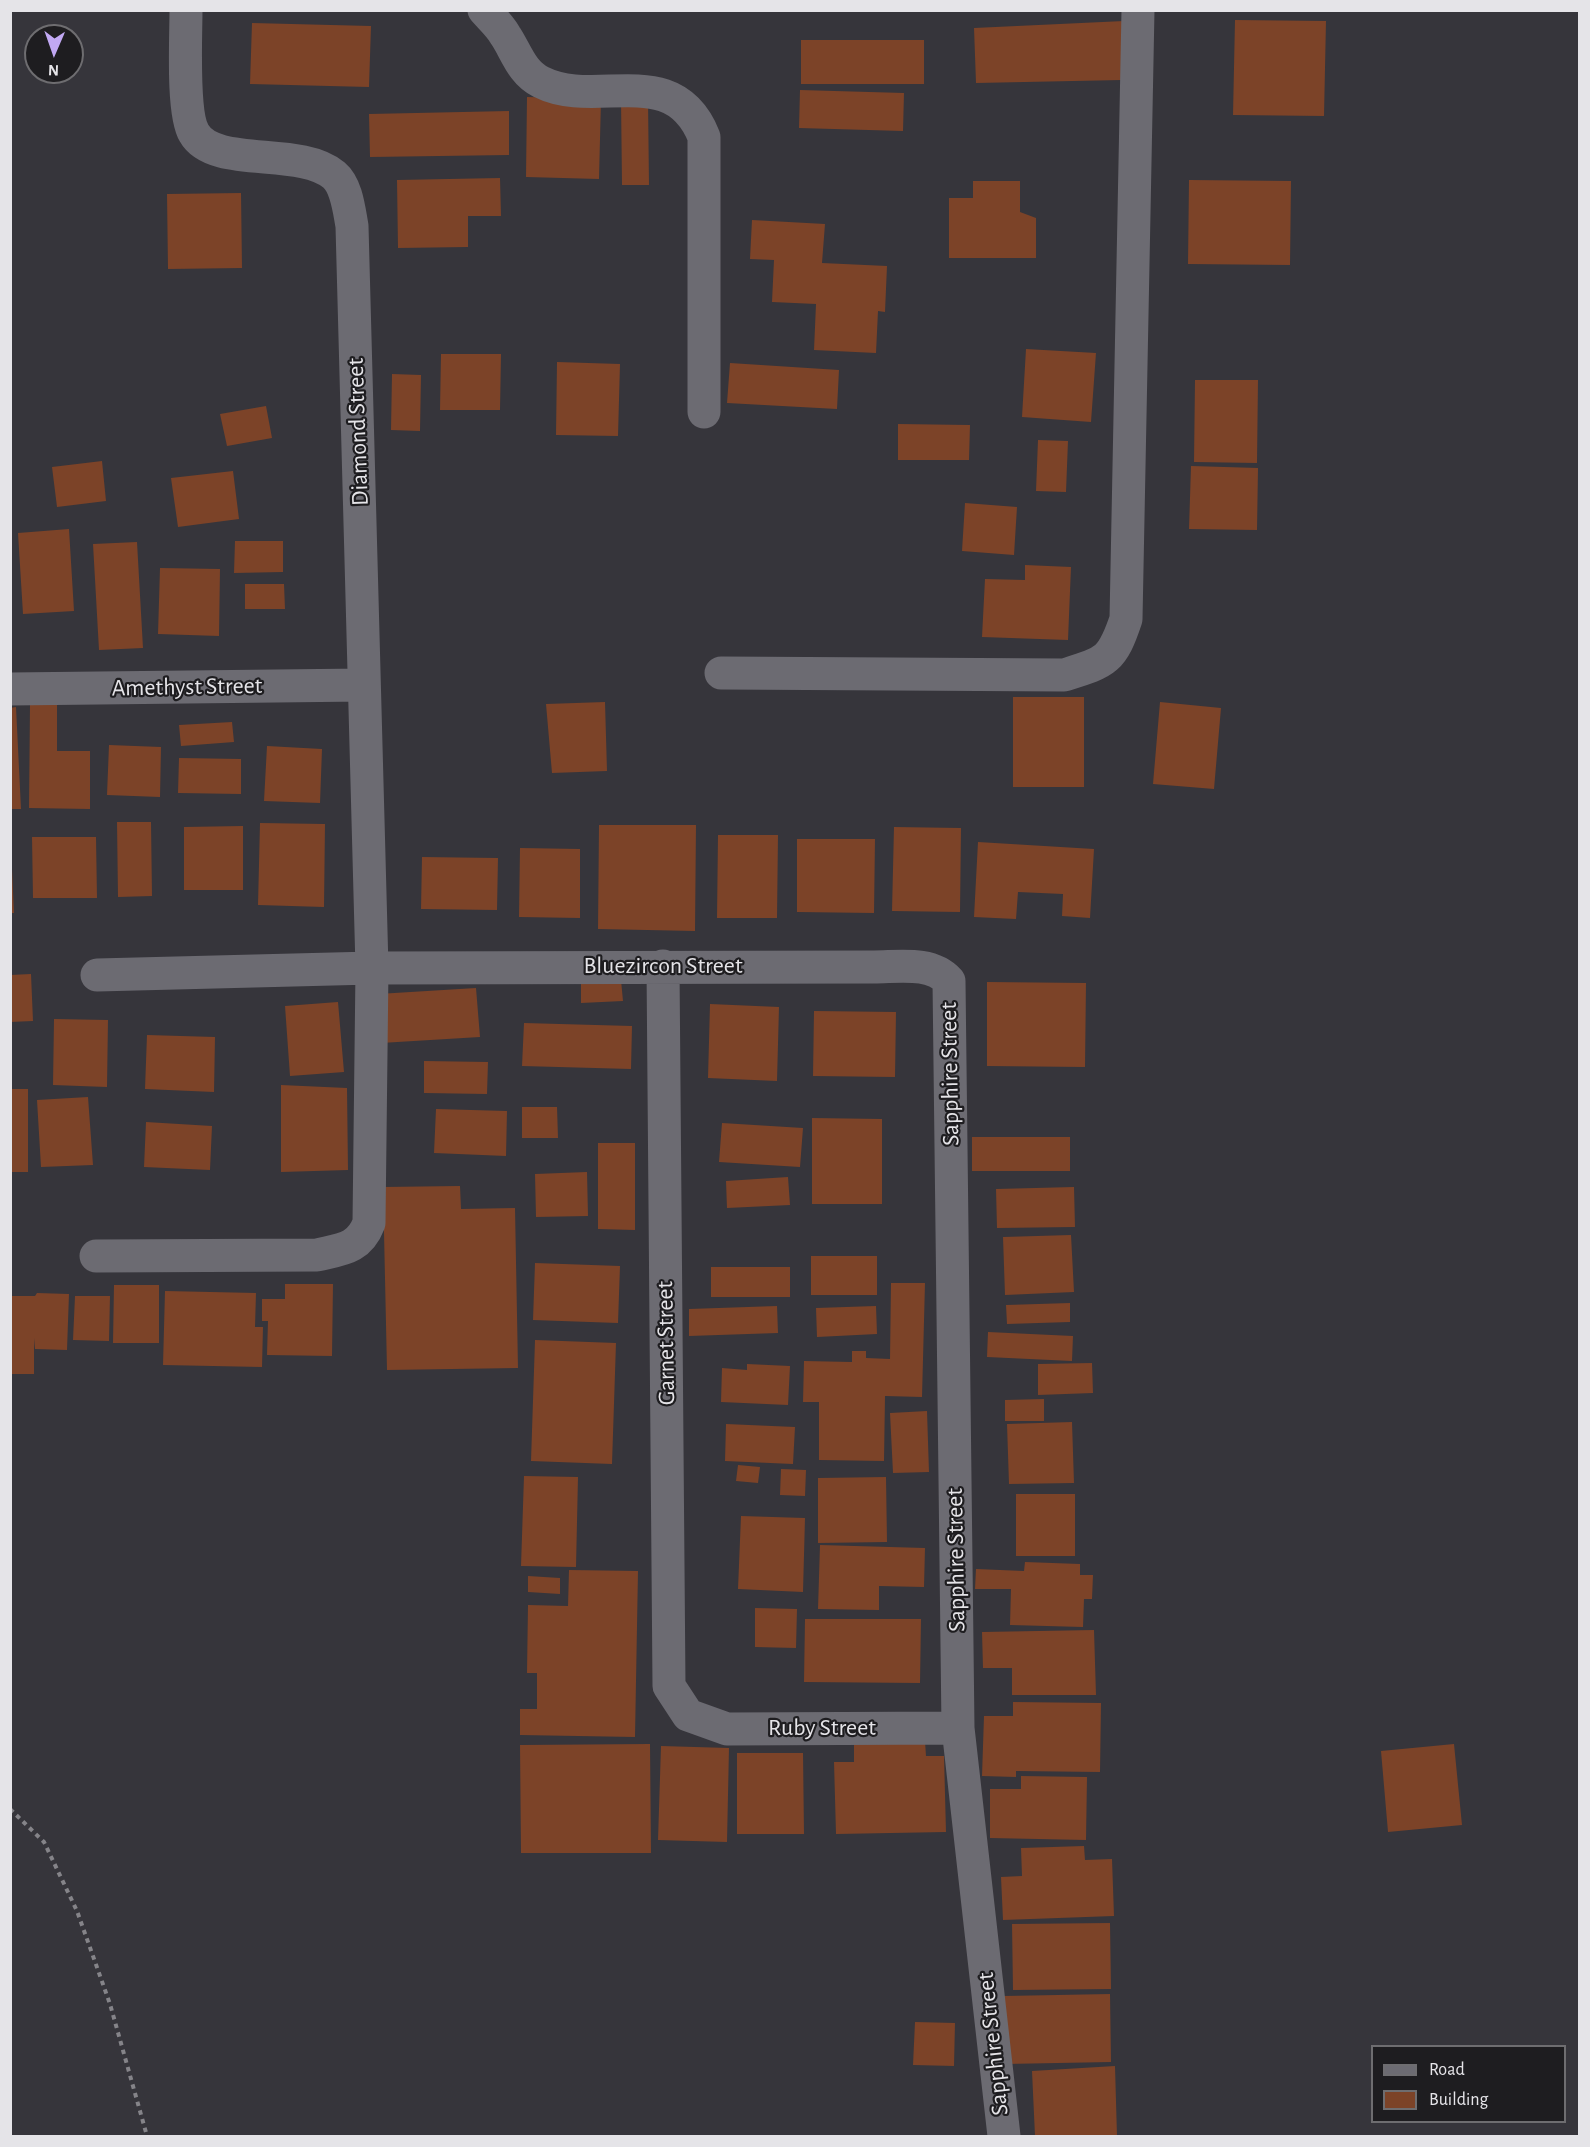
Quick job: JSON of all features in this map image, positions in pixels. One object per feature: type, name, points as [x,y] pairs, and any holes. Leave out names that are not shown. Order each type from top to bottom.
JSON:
[{"type":"street","name":"Diamond Street","points":[[96,1257],[317,1255],[346,1248],[363,1239],[369,1224],[371,1201],[372,968],[352,226],[348,201],[335,176],[310,162],[208,148],[194,133],[188,113],[186,10]]},
{"type":"street","points":[[484,10],[505,33],[521,65],[540,82],[565,89],[662,92],[683,107],[698,122],[704,137],[704,412]]},
{"type":"street","points":[[721,674],[1064,675],[1099,664],[1117,648],[1126,619],[1138,10]]},
{"type":"street","name":"Amethyst Street","points":[[10,689],[364,685]]},
{"type":"street","name":"Bluezircon Street","points":[[96,975],[372,968],[663,966],[929,968],[941,973],[949,981]]},
{"type":"street","name":"Garnet Street","points":[[663,966],[669,1686],[688,1715]]},
{"type":"street","name":"Sapphire Street","points":[[949,981],[958,1728],[1004,2136]]},
{"type":"street","name":"Ruby Street","points":[[688,1715],[727,1728],[958,1728]]},
{"type":"path","points":[[10,1809],[44,1842],[76,1911],[110,2004],[147,2136]]},
{"type":"building","points":[[1235,20],[1326,21],[1324,116],[1233,115]]},
{"type":"building","points":[[1124,21],[1122,80],[976,83],[974,28]]},
{"type":"building","points":[[252,23],[371,26],[369,87],[250,84]]},
{"type":"building","points":[[801,40],[924,40],[924,84],[801,84]]},
{"type":"building","points":[[800,90],[904,93],[903,131],[799,128]]},
{"type":"building","points":[[527,97],[601,99],[599,179],[526,177]]},
{"type":"building","points":[[621,99],[648,99],[649,185],[622,185]]},
{"type":"building","points":[[509,111],[509,155],[370,157],[369,114]]},
{"type":"building","points":[[500,178],[501,216],[468,216],[468,247],[398,248],[397,180]]},
{"type":"building","points":[[1189,180],[1291,181],[1290,265],[1188,264]]},
{"type":"building","points":[[973,181],[1020,181],[1020,212],[1036,218],[1036,258],[949,258],[949,198],[973,198]]},
{"type":"building","points":[[241,193],[242,268],[168,269],[167,194]]},
{"type":"building","points":[[752,220],[825,224],[822,263],[887,266],[885,312],[878,311],[876,353],[814,350],[816,304],[772,302],[774,260],[750,259]]},
{"type":"building","points":[[1026,349],[1096,353],[1091,422],[1022,417]]},
{"type":"building","points":[[441,354],[501,354],[500,410],[440,410]]},
{"type":"building","points":[[557,362],[620,364],[618,436],[556,435]]},
{"type":"building","points":[[730,363],[839,370],[837,409],[727,403]]},
{"type":"building","points":[[392,374],[421,375],[420,431],[391,430]]},
{"type":"building","points":[[1195,380],[1258,380],[1257,463],[1194,462]]},
{"type":"building","points":[[266,406],[272,438],[227,446],[220,414]]},
{"type":"building","points":[[898,424],[970,425],[969,460],[898,460]]},
{"type":"building","points":[[1038,440],[1068,441],[1066,492],[1036,491]]},
{"type":"building","points":[[102,461],[106,501],[57,507],[52,467]]},
{"type":"building","points":[[1191,466],[1258,468],[1257,530],[1189,529]]},
{"type":"building","points":[[233,471],[239,519],[178,527],[171,478]]},
{"type":"building","points":[[965,503],[1017,507],[1014,555],[962,551]]},
{"type":"building","points":[[69,529],[74,611],[23,614],[18,533]]},
{"type":"building","points":[[235,541],[283,541],[283,572],[234,573]]},
{"type":"building","points":[[137,542],[143,648],[99,650],[93,544]]},
{"type":"building","points":[[1025,565],[1071,567],[1068,640],[982,637],[985,579],[1025,580]]},
{"type":"building","points":[[160,568],[220,569],[219,636],[158,634]]},
{"type":"building","points":[[245,584],[284,584],[285,609],[245,609]]},
{"type":"building","points":[[1013,697],[1084,697],[1084,787],[1013,787]]},
{"type":"building","points":[[605,702],[607,771],[552,773],[546,704]]},
{"type":"building","points":[[1160,702],[1221,708],[1214,789],[1153,784]]},
{"type":"building","points":[[30,704],[57,704],[57,751],[90,751],[90,809],[29,808]]},
{"type":"building","points":[[16,707],[21,809],[10,809],[10,708]]},
{"type":"building","points":[[232,722],[234,742],[181,746],[179,725]]},
{"type":"building","points":[[109,745],[161,747],[160,797],[107,795]]},
{"type":"building","points":[[267,746],[322,749],[320,803],[264,801]]},
{"type":"building","points":[[179,758],[241,759],[241,794],[178,793]]},
{"type":"building","points":[[117,822],[151,822],[152,896],[118,897]]},
{"type":"building","points":[[260,823],[325,824],[324,907],[258,905]]},
{"type":"building","points":[[599,825],[696,825],[695,931],[598,929]]},
{"type":"building","points":[[243,826],[243,890],[184,890],[184,827]]},
{"type":"building","points":[[894,827],[961,828],[960,912],[892,911]]},
{"type":"building","points":[[718,835],[778,835],[777,918],[717,918]]},
{"type":"building","points":[[32,837],[96,837],[97,898],[33,898]]},
{"type":"building","points":[[797,839],[875,839],[874,913],[797,912]]},
{"type":"building","points":[[978,842],[1094,849],[1090,918],[1062,916],[1063,894],[1018,892],[1016,919],[974,917]]},
{"type":"building","points":[[520,848],[580,849],[580,918],[519,917]]},
{"type":"building","points":[[422,857],[498,858],[497,910],[421,909]]},
{"type":"building","points":[[10,869],[12,869],[14,913],[10,913]]},
{"type":"building","points":[[31,974],[33,1021],[10,1022],[10,975]]},
{"type":"building","points":[[621,980],[623,1001],[581,1003],[581,983]]},
{"type":"building","points":[[987,982],[1086,983],[1085,1067],[987,1066]]},
{"type":"building","points":[[476,988],[480,1037],[381,1043],[378,994]]},
{"type":"building","points":[[338,1002],[344,1072],[290,1076],[285,1006]]},
{"type":"building","points":[[710,1004],[779,1007],[777,1081],[708,1078]]},
{"type":"building","points":[[814,1011],[896,1012],[895,1077],[813,1076]]},
{"type":"building","points":[[54,1019],[108,1020],[107,1087],[53,1085]]},
{"type":"building","points":[[524,1023],[632,1026],[631,1069],[522,1066]]},
{"type":"building","points":[[147,1035],[215,1037],[214,1092],[145,1089]]},
{"type":"building","points":[[424,1061],[488,1062],[487,1094],[424,1093]]},
{"type":"building","points":[[281,1085],[347,1088],[348,1170],[281,1172]]},
{"type":"building","points":[[10,1089],[28,1089],[28,1172],[10,1172]]},
{"type":"building","points":[[88,1097],[93,1165],[41,1167],[37,1100]]},
{"type":"building","points":[[522,1107],[557,1107],[558,1138],[522,1138]]},
{"type":"building","points":[[436,1109],[507,1111],[506,1156],[434,1153]]},
{"type":"building","points":[[812,1118],[882,1119],[882,1204],[812,1204]]},
{"type":"building","points":[[146,1122],[212,1126],[210,1170],[144,1167]]},
{"type":"building","points":[[722,1123],[803,1128],[800,1167],[719,1162]]},
{"type":"building","points":[[972,1137],[1070,1137],[1070,1171],[972,1171]]},
{"type":"building","points":[[598,1143],[635,1143],[635,1230],[598,1229]]},
{"type":"building","points":[[587,1172],[588,1216],[536,1217],[535,1174]]},
{"type":"building","points":[[788,1177],[790,1205],[727,1208],[726,1181]]},
{"type":"building","points":[[460,1186],[461,1209],[515,1208],[518,1368],[387,1370],[383,1187]]},
{"type":"building","points":[[1074,1187],[1075,1227],[997,1228],[996,1189]]},
{"type":"building","points":[[1071,1235],[1074,1292],[1005,1295],[1003,1237]]},
{"type":"building","points":[[811,1256],[877,1256],[877,1295],[811,1295]]},
{"type":"building","points":[[535,1263],[620,1266],[618,1323],[533,1320]]},
{"type":"building","points":[[711,1267],[790,1267],[790,1297],[711,1297]]},
{"type":"building","points":[[891,1283],[925,1283],[922,1397],[885,1396],[884,1461],[819,1460],[819,1402],[803,1402],[804,1361],[852,1362],[852,1351],[866,1351],[866,1358],[890,1359]]},
{"type":"building","points":[[285,1284],[333,1284],[332,1356],[267,1355],[268,1321],[262,1321],[262,1299],[285,1299]]},
{"type":"building","points":[[114,1285],[159,1285],[159,1343],[113,1343]]},
{"type":"building","points":[[165,1291],[256,1293],[255,1327],[263,1327],[262,1367],[163,1365]]},
{"type":"building","points":[[37,1293],[69,1294],[67,1350],[35,1349],[34,1338],[34,1374],[10,1374],[10,1296],[35,1296]]},
{"type":"building","points":[[75,1296],[110,1296],[109,1341],[73,1340]]},
{"type":"building","points":[[1070,1303],[1070,1322],[1007,1324],[1006,1305]]},
{"type":"building","points":[[777,1306],[778,1333],[689,1336],[689,1309]]},
{"type":"building","points":[[876,1306],[877,1334],[817,1337],[816,1308]]},
{"type":"building","points":[[988,1332],[1073,1336],[1072,1361],[987,1357]]},
{"type":"building","points":[[535,1340],[616,1343],[612,1464],[531,1461]]},
{"type":"building","points":[[1092,1363],[1093,1393],[1038,1395],[1038,1364]]},
{"type":"building","points":[[747,1364],[790,1366],[788,1405],[721,1402],[722,1368],[747,1370]]},
{"type":"building","points":[[1044,1399],[1044,1421],[1005,1421],[1005,1400]]},
{"type":"building","points":[[927,1411],[929,1472],[893,1473],[890,1413]]},
{"type":"building","points":[[1072,1422],[1074,1483],[1009,1484],[1007,1424]]},
{"type":"building","points":[[726,1424],[795,1427],[793,1464],[725,1461]]},
{"type":"building","points":[[738,1465],[760,1467],[758,1483],[736,1481]]},
{"type":"building","points":[[781,1469],[806,1470],[805,1496],[780,1495]]},
{"type":"building","points":[[524,1476],[578,1477],[576,1567],[521,1566]]},
{"type":"building","points":[[886,1477],[887,1542],[818,1543],[818,1478]]},
{"type":"building","points":[[1016,1494],[1075,1494],[1075,1556],[1016,1556]]},
{"type":"building","points":[[741,1516],[805,1518],[803,1592],[738,1589]]},
{"type":"building","points":[[820,1545],[925,1548],[924,1587],[879,1586],[879,1610],[818,1609]]},
{"type":"building","points":[[1025,1562],[1080,1564],[1080,1575],[1093,1575],[1092,1599],[1084,1599],[1083,1627],[1010,1625],[1011,1589],[975,1589],[976,1569],[1024,1571]]},
{"type":"building","points":[[569,1570],[638,1571],[635,1737],[520,1735],[520,1709],[537,1709],[537,1673],[527,1673],[528,1605],[568,1606]]},
{"type":"building","points":[[528,1576],[560,1578],[560,1594],[528,1592]]},
{"type":"building","points":[[755,1608],[797,1609],[796,1648],[755,1647]]},
{"type":"building","points":[[805,1619],[921,1619],[920,1683],[804,1682]]},
{"type":"building","points":[[1094,1630],[1096,1695],[1012,1695],[1012,1668],[983,1668],[982,1632]]},
{"type":"building","points":[[1013,1702],[1101,1703],[1100,1772],[1016,1771],[1016,1777],[982,1776],[984,1716],[1013,1716]]},
{"type":"building","points":[[925,1741],[926,1756],[944,1756],[946,1832],[836,1834],[834,1762],[854,1762],[854,1743]]},
{"type":"building","points":[[650,1744],[651,1853],[521,1853],[520,1745]]},
{"type":"building","points":[[1454,1744],[1462,1825],[1388,1832],[1381,1751]]},
{"type":"building","points":[[661,1746],[729,1748],[727,1842],[658,1840]]},
{"type":"building","points":[[737,1753],[803,1753],[804,1834],[737,1834]]},
{"type":"building","points":[[1021,1776],[1087,1777],[1086,1840],[990,1838],[990,1789],[1021,1789]]},
{"type":"building","points":[[1084,1846],[1085,1860],[1112,1859],[1114,1916],[1003,1920],[1001,1877],[1022,1876],[1021,1848]]},
{"type":"building","points":[[1110,1923],[1111,1989],[1013,1990],[1012,1924]]},
{"type":"building","points":[[1110,1994],[1111,2062],[1005,2064],[1004,1996]]},
{"type":"building","points":[[915,2022],[955,2023],[954,2066],[913,2065]]},
{"type":"building","points":[[1115,2066],[1117,2136],[1035,2136],[1032,2071]]}]
